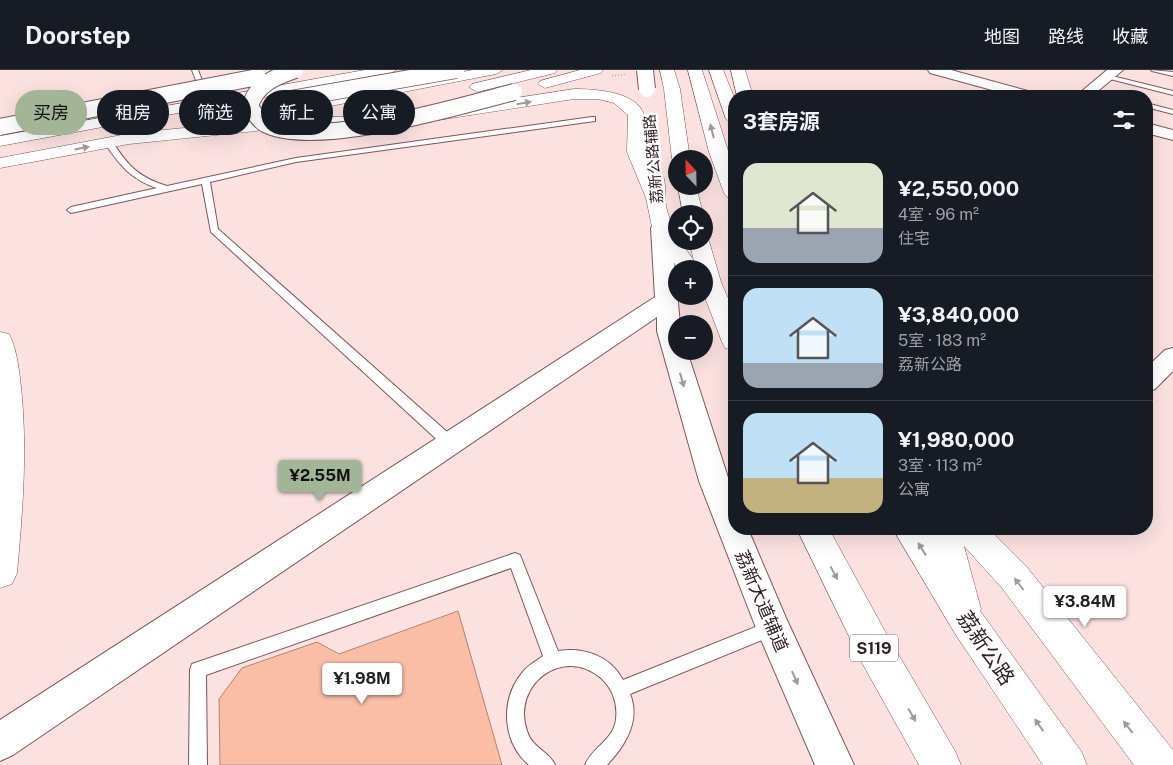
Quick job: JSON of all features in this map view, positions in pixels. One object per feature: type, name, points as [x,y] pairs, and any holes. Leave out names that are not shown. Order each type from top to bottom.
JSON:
[{"type":"main road","points":[[0,129],[295,70]]},
{"type":"main road","points":[[295,70],[268,82],[253,95],[250,107],[256,117],[275,127],[300,132],[351,130],[396,122],[596,70]]},
{"type":"main road","points":[[251,94],[350,70]]},
{"type":"main road","points":[[251,94],[389,70]]},
{"type":"main road","points":[[0,145],[274,102],[456,70]]},
{"type":"main road","points":[[0,163],[496,70]]},
{"type":"main road","points":[[419,100],[550,70]]},
{"type":"main road","name":"荔新公路辅路","points":[[645,70],[654,102],[654,196],[661,228],[684,260]]},
{"type":"main road","points":[[667,70],[672,89],[679,150]]},
{"type":"main road","points":[[695,70],[718,152],[728,178]]},
{"type":"main road","points":[[716,70],[728,103]]},
{"type":"main road","points":[[738,70],[743,90]]},
{"type":"main road","points":[[333,122],[430,116],[574,94],[609,96],[626,104],[636,114],[636,152],[654,196]]},
{"type":"main road","points":[[654,102],[678,150]]},
{"type":"main road","points":[[0,129],[98,114],[179,105]]},
{"type":"main road","points":[[0,141],[179,107]]},
{"type":"main road","points":[[130,139],[261,125]]},
{"type":"main road","points":[[0,172],[47,154]]},
{"type":"main road","points":[[701,250],[710,282],[728,325]]},
{"type":"main road","points":[[713,303],[728,327]]},
{"type":"main road","points":[[0,340],[8,397],[9,452],[0,573]]},
{"type":"main road","name":"S119","points":[[816,535],[874,648],[941,765]]},
{"type":"main road","name":"荔新公路","points":[[913,535],[966,620],[1067,765]]},
{"type":"main road","points":[[945,535],[966,620]]},
{"type":"main road","points":[[975,535],[1014,577],[1159,765]]},
{"type":"street","points":[[935,70],[1008,90]]},
{"type":"street","points":[[1091,90],[1112,73]]},
{"type":"street","points":[[1153,130],[1173,135]]},
{"type":"street","name":"荔新大道辅道","points":[[661,228],[669,332],[713,481],[728,518]]},
{"type":"street","points":[[0,742],[666,300]]},
{"type":"street","points":[[1153,376],[1173,356]]},
{"type":"street","name":"荔新大道辅道","points":[[735,535],[772,628],[834,765]]},
{"type":"lane","points":[[195,70],[203,90]]},
{"type":"lane","points":[[1154,70],[1173,74]]},
{"type":"lane","points":[[1112,73],[1173,93]]},
{"type":"lane","points":[[1153,107],[1173,112]]},
{"type":"lane","points":[[71,210],[205,179],[322,156],[592,119]]},
{"type":"lane","points":[[109,143],[129,172],[139,179],[166,188]]},
{"type":"lane","points":[[205,179],[214,230],[450,443]]},
{"type":"lane","points":[[198,765],[198,670],[515,560],[553,660]]},
{"type":"lane","points":[[621,689],[772,628]]},
{"type":"lane","points":[[546,765],[539,762],[526,749],[518,732],[515,714],[518,696],[526,680],[538,668],[553,660],[568,656],[584,658],[600,664],[612,675],[621,689],[626,706],[625,724],[619,741],[607,756],[594,765]]},
{"type":"building","points":[[458,611],[502,765],[220,765],[219,699],[242,668],[317,642],[339,654]]}]
